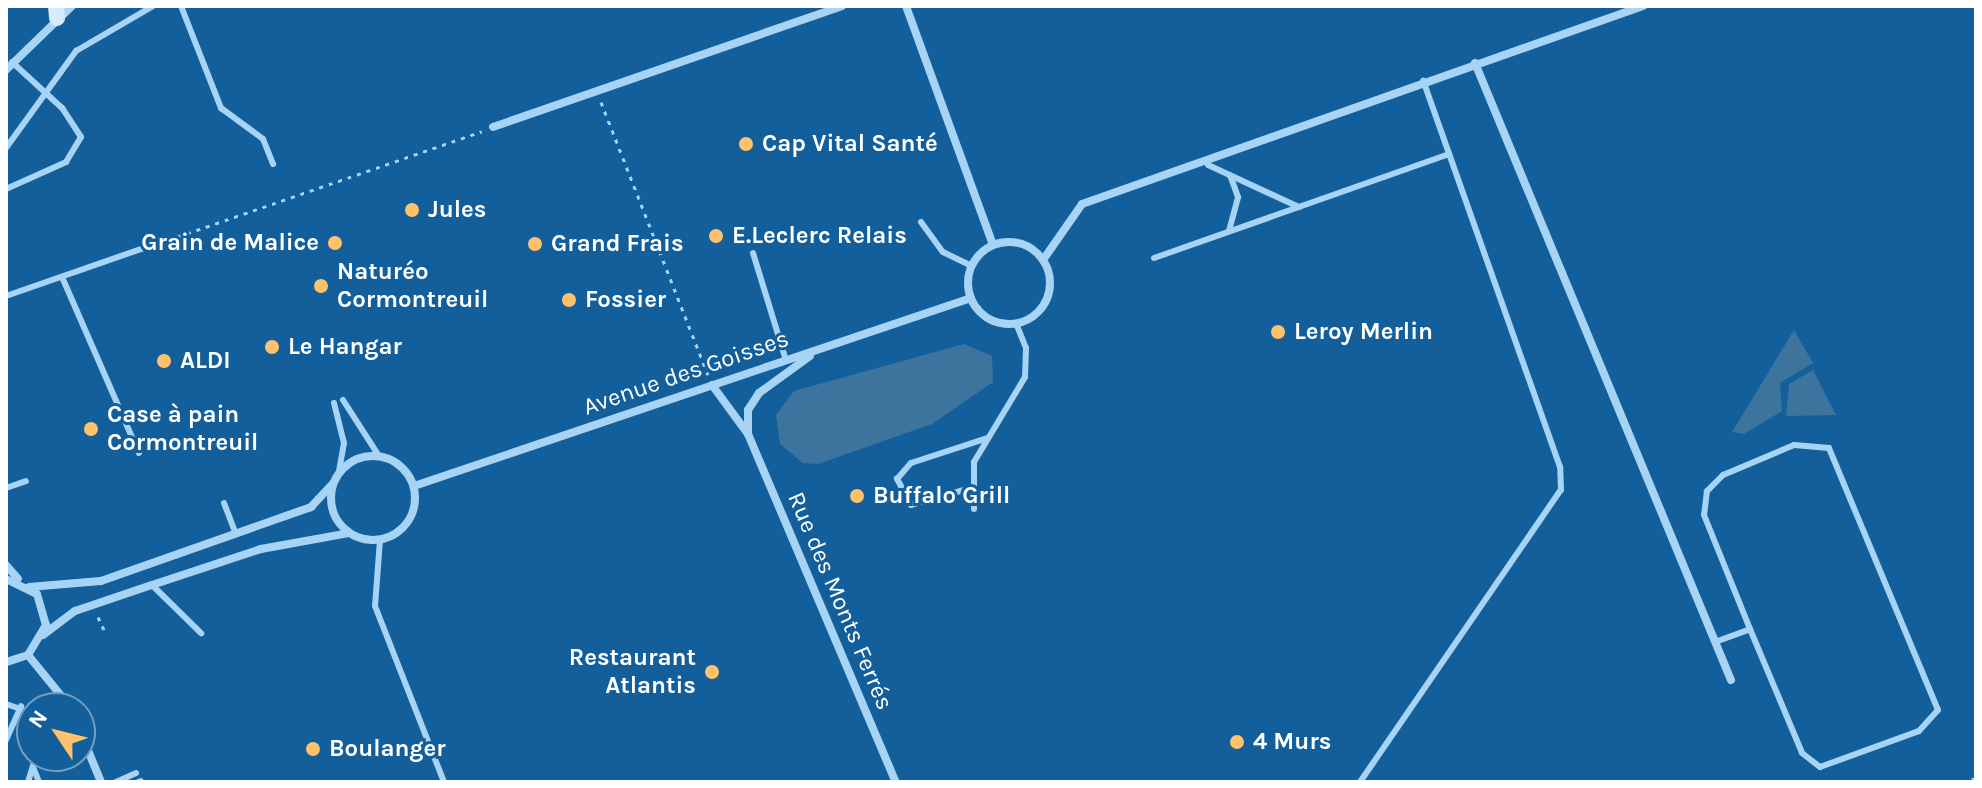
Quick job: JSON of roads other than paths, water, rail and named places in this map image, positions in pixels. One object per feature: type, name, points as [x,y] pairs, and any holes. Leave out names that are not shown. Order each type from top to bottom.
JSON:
[{"type":"street","points":[[9,66],[56,12],[72,6]]},
{"type":"street","points":[[493,127],[842,6]]},
{"type":"street","points":[[906,6],[993,245]]},
{"type":"street","points":[[1043,260],[1026,245],[993,245],[972,266],[971,298],[989,319],[1016,323],[1047,299],[1043,260],[1082,204],[1208,165],[1423,81],[1643,6]]},
{"type":"street","points":[[1475,63],[1731,680]]},
{"type":"street","name":"Avenue des Goisses","points":[[414,486],[971,298]]},
{"type":"street","points":[[748,434],[748,410],[759,393],[819,349]]},
{"type":"street","name":"Rue des Monts Ferrés","points":[[712,385],[748,434],[896,782]]},
{"type":"street","points":[[6,579],[25,585],[101,581],[235,531],[311,507],[339,472],[357,459],[379,456],[401,466],[414,486],[405,526],[380,540],[349,533],[261,549],[94,606],[43,635],[28,655],[6,662]]},
{"type":"street","points":[[333,483],[332,511],[349,533]]},
{"type":"street","points":[[6,565],[42,603],[43,635]]},
{"type":"street","points":[[28,655],[58,692]]},
{"type":"lane","points":[[6,148],[41,93],[96,33],[153,6]]},
{"type":"lane","points":[[181,6],[221,108],[263,139],[273,164]]},
{"type":"lane","points":[[6,189],[77,151],[74,122],[9,66]]},
{"type":"lane","points":[[1360,782],[1561,490],[1560,467],[1423,81]]},
{"type":"lane","points":[[1154,258],[1449,154]]},
{"type":"lane","points":[[1208,165],[1299,207]]},
{"type":"lane","points":[[1229,231],[1238,197],[1230,175]]},
{"type":"lane","points":[[921,222],[943,252],[972,266]]},
{"type":"lane","points":[[6,296],[158,243]]},
{"type":"lane","points":[[753,253],[786,360]]},
{"type":"lane","points":[[62,277],[139,453]]},
{"type":"lane","points":[[974,509],[971,488],[988,438],[1025,377],[1026,348],[1016,323]]},
{"type":"lane","points":[[343,400],[379,456]]},
{"type":"lane","points":[[334,403],[344,443],[339,472]]},
{"type":"lane","points":[[971,488],[911,505],[897,479],[911,463],[988,438]]},
{"type":"lane","points":[[1794,445],[1829,448],[1938,710],[1919,731],[1820,767],[1802,753],[1750,629],[1704,515],[1707,491],[1723,475],[1794,445]]},
{"type":"lane","points":[[6,488],[26,481]]},
{"type":"lane","points":[[224,503],[235,531]]},
{"type":"lane","points":[[380,540],[375,606],[444,782]]},
{"type":"lane","points":[[152,585],[201,633]]},
{"type":"lane","points":[[1715,642],[1750,629]]},
{"type":"lane","points":[[6,740],[16,717]]},
{"type":"lane","points":[[116,782],[136,773]]},
{"type":"water","points":[[1794,330],[1813,363],[1780,383],[1782,411],[1744,434],[1732,432]]},
{"type":"water","points":[[964,344],[992,356],[993,382],[932,424],[818,464],[803,463],[780,444],[776,415],[794,391]]},
{"type":"water","points":[[1813,370],[1836,415],[1786,416],[1789,384]]},
{"type":"place","name":"Cap Vital Santé","points":[[746,144]]},
{"type":"place","name":"Jules","points":[[412,210]]},
{"type":"place","name":"E.Leclerc Relais","points":[[716,236]]},
{"type":"place","name":"Grain de Malice","points":[[335,243]]},
{"type":"place","name":"Grand Frais","points":[[535,244]]},
{"type":"place","name":"Naturéo Cormontreuil","points":[[321,286]]},
{"type":"place","name":"Fossier","points":[[569,300]]},
{"type":"place","name":"Leroy Merlin","points":[[1278,332]]},
{"type":"place","name":"Le Hangar","points":[[272,347]]},
{"type":"place","name":"ALDI","points":[[164,361]]},
{"type":"place","name":"Case à pain Cormontreuil","points":[[91,429]]},
{"type":"place","name":"Buffalo Grill","points":[[857,496]]},
{"type":"place","name":"Restaurant Atlantis","points":[[712,672]]},
{"type":"place","name":"4 Murs","points":[[1237,742]]},
{"type":"place","name":"Boulanger","points":[[313,749]]}]
